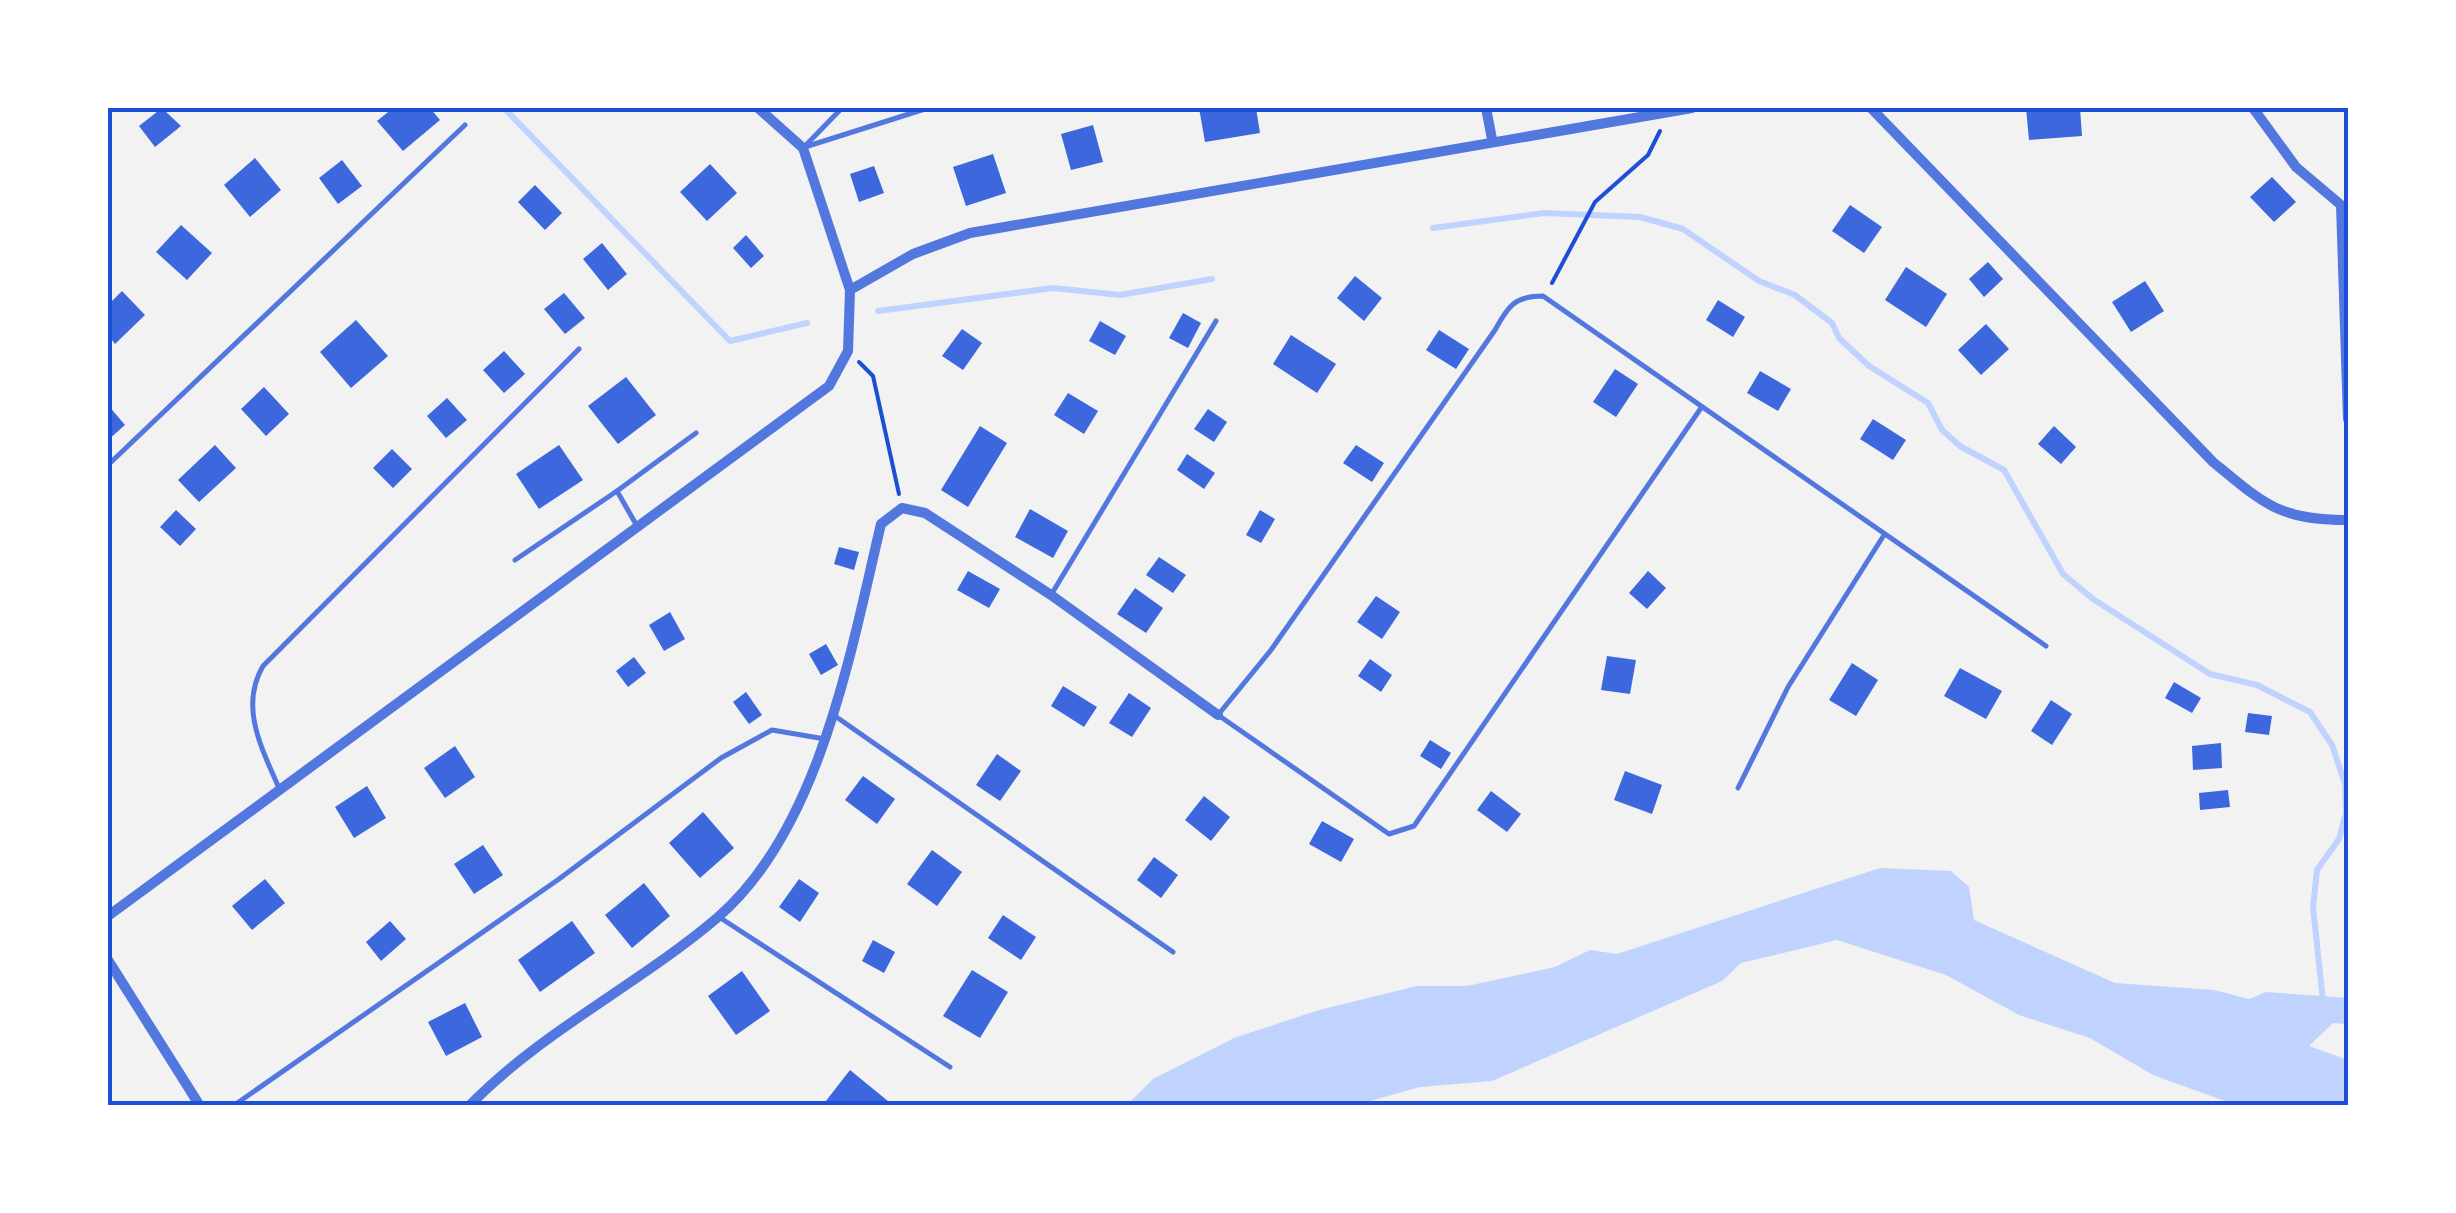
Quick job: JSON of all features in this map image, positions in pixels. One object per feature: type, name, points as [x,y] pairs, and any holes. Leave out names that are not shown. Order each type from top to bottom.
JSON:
[{"type":"street","points":[[108,916],[829,386],[848,350],[850,290],[802,148],[758,108]]},
{"type":"street","points":[[1486,108],[1492,138]]},
{"type":"street","points":[[850,290],[912,254],[970,233],[1492,138],[1692,108]]},
{"type":"street","points":[[1871,108],[2212,462],[2274,509],[2302,520],[2348,520]]},
{"type":"street","points":[[2253,108],[2296,167],[2341,205],[2348,420]]},
{"type":"street","points":[[469,1106],[501,1072],[719,917],[764,864],[835,716],[881,524],[902,508],[925,512],[1050,594],[1218,716]]},
{"type":"street","points":[[108,960],[200,1106]]},
{"type":"lane","points":[[802,148],[842,108]]},
{"type":"lane","points":[[802,148],[928,108]]},
{"type":"lane","points":[[108,465],[465,124]]},
{"type":"lane","points":[[1700,408],[1414,826],[1388,834],[1218,716],[1271,650],[1495,330],[1508,304],[1526,296],[1543,296],[2046,646]]},
{"type":"lane","points":[[1050,594],[1216,321]]},
{"type":"lane","points":[[279,788],[261,747],[251,704],[253,682],[262,666],[579,349]]},
{"type":"lane","points":[[515,560],[696,434]]},
{"type":"lane","points":[[617,491],[637,526]]},
{"type":"lane","points":[[1738,788],[1788,687],[1884,535]]},
{"type":"lane","points":[[835,716],[1173,952]]},
{"type":"lane","points":[[233,1106],[558,879],[722,758],[772,730],[825,739]]},
{"type":"lane","points":[[719,917],[950,1067]]},
{"type":"path","points":[[1543,296],[1595,202],[1648,155],[1658,139],[1664,112]]},
{"type":"path","points":[[848,350],[873,376],[902,508]]},
{"type":"water","points":[[1880,868],[1951,871],[1969,887],[1974,920],[2115,983],[2214,990],[2249,999],[2266,992],[2348,998],[2348,1024],[2333,1023],[2309,1046],[2348,1060],[2348,1105],[2236,1105],[2153,1075],[2090,1038],[2019,1015],[1946,975],[1837,940],[1741,963],[1722,981],[1492,1081],[1420,1087],[1356,1105],[1127,1105],[1153,1079],[1234,1038],[1319,1010],[1417,986],[1467,986],[1555,967],[1590,950],[1617,954]]},
{"type":"building","points":[[162,108],[181,126],[155,147],[139,126]]},
{"type":"building","points":[[393,108],[430,108],[440,120],[403,151],[377,121]]},
{"type":"building","points":[[1199,108],[1256,108],[1260,133],[1205,142]]},
{"type":"building","points":[[2026,108],[2080,108],[2082,136],[2029,140]]},
{"type":"building","points":[[1093,125],[1103,162],[1071,170],[1061,134]]},
{"type":"building","points":[[993,154],[1006,193],[966,206],[953,167]]},
{"type":"building","points":[[255,158],[281,190],[250,217],[224,185]]},
{"type":"building","points":[[342,160],[362,186],[338,204],[319,178]]},
{"type":"building","points":[[710,164],[737,193],[707,221],[680,192]]},
{"type":"building","points":[[874,166],[884,193],[859,202],[850,174]]},
{"type":"building","points":[[2272,177],[2296,202],[2274,222],[2250,197]]},
{"type":"building","points":[[535,185],[562,213],[545,230],[518,202]]},
{"type":"building","points":[[1850,205],[1882,227],[1864,253],[1832,231]]},
{"type":"building","points":[[181,225],[212,253],[187,280],[156,252]]},
{"type":"building","points":[[746,235],[764,256],[751,268],[733,248]]},
{"type":"building","points":[[602,243],[627,274],[608,290],[583,259]]},
{"type":"building","points":[[1988,262],[2003,279],[1984,297],[1969,279]]},
{"type":"building","points":[[1906,267],[1947,294],[1926,327],[1885,300]]},
{"type":"building","points":[[1355,276],[1382,298],[1364,321],[1337,298]]},
{"type":"building","points":[[2145,281],[2164,311],[2131,332],[2112,302]]},
{"type":"building","points":[[122,291],[145,315],[115,344],[108,335],[108,305]]},
{"type":"building","points":[[564,293],[585,318],[565,334],[544,309]]},
{"type":"building","points":[[1718,300],[1745,317],[1733,337],[1706,320]]},
{"type":"building","points":[[1183,313],[1201,323],[1188,348],[1169,338]]},
{"type":"building","points":[[356,320],[388,356],[351,388],[320,352]]},
{"type":"building","points":[[1100,321],[1126,336],[1115,355],[1089,341]]},
{"type":"building","points":[[1986,324],[2009,349],[1981,375],[1958,350]]},
{"type":"building","points":[[962,329],[982,343],[963,370],[942,356]]},
{"type":"building","points":[[1439,330],[1469,349],[1456,369],[1426,350]]},
{"type":"building","points":[[1291,335],[1336,364],[1317,393],[1273,364]]},
{"type":"building","points":[[504,351],[525,374],[504,393],[483,370]]},
{"type":"building","points":[[1615,369],[1638,384],[1616,417],[1593,402]]},
{"type":"building","points":[[1760,371],[1791,389],[1778,411],[1747,393]]},
{"type":"building","points":[[626,377],[656,415],[618,444],[588,406]]},
{"type":"building","points":[[264,387],[289,414],[266,436],[241,409]]},
{"type":"building","points":[[1068,393],[1098,411],[1084,434],[1054,415]]},
{"type":"building","points":[[447,398],[467,420],[446,438],[427,416]]},
{"type":"building","points":[[108,405],[125,425],[108,440]]},
{"type":"building","points":[[1208,409],[1227,422],[1214,442],[1194,429]]},
{"type":"building","points":[[1873,419],[1906,440],[1893,460],[1860,439]]},
{"type":"building","points":[[980,426],[1007,443],[968,507],[941,490]]},
{"type":"building","points":[[2054,426],[2076,447],[2061,464],[2038,444]]},
{"type":"building","points":[[215,445],[236,468],[199,502],[178,480]]},
{"type":"building","points":[[559,445],[583,480],[539,509],[516,474]]},
{"type":"building","points":[[1356,445],[1384,463],[1372,482],[1343,463]]},
{"type":"building","points":[[392,449],[412,469],[393,488],[373,468]]},
{"type":"building","points":[[1187,454],[1215,473],[1204,489],[1177,470]]},
{"type":"building","points":[[1030,509],[1068,531],[1053,558],[1015,537]]},
{"type":"building","points":[[176,510],[196,529],[180,546],[160,527]]},
{"type":"building","points":[[1260,510],[1275,519],[1261,543],[1246,535]]},
{"type":"building","points":[[839,547],[859,552],[854,570],[834,564]]},
{"type":"building","points":[[1159,557],[1186,575],[1173,593],[1146,575]]},
{"type":"building","points":[[968,571],[1000,589],[989,608],[957,590]]},
{"type":"building","points":[[1648,571],[1666,588],[1647,609],[1629,593]]},
{"type":"building","points":[[1135,588],[1163,608],[1146,633],[1117,614]]},
{"type":"building","points":[[1376,596],[1400,612],[1382,639],[1357,622]]},
{"type":"building","points":[[670,612],[685,639],[664,651],[649,625]]},
{"type":"building","points":[[826,644],[838,665],[821,675],[809,654]]},
{"type":"building","points":[[1607,656],[1636,660],[1630,694],[1601,690]]},
{"type":"building","points":[[634,657],[646,673],[628,687],[616,671]]},
{"type":"building","points":[[1370,659],[1392,675],[1381,692],[1358,676]]},
{"type":"building","points":[[1852,663],[1878,680],[1856,716],[1829,700]]},
{"type":"building","points":[[1960,668],[2002,691],[1986,719],[1944,696]]},
{"type":"building","points":[[2174,682],[2201,698],[2192,713],[2165,698]]},
{"type":"building","points":[[1063,686],[1097,707],[1084,727],[1051,706]]},
{"type":"building","points":[[746,692],[762,715],[749,724],[733,702]]},
{"type":"building","points":[[1129,693],[1151,708],[1132,737],[1109,723]]},
{"type":"building","points":[[2051,700],[2072,714],[2052,745],[2031,731]]},
{"type":"building","points":[[2248,713],[2272,716],[2269,735],[2245,732]]},
{"type":"building","points":[[1430,740],[1451,753],[1441,769],[1420,756]]},
{"type":"building","points":[[2221,743],[2222,768],[2193,770],[2192,746]]},
{"type":"building","points":[[455,746],[475,777],[445,798],[424,768]]},
{"type":"building","points":[[997,754],[1021,771],[1000,801],[976,785]]},
{"type":"building","points":[[1625,771],[1662,785],[1652,814],[1614,800]]},
{"type":"building","points":[[863,776],[895,799],[877,824],[845,800]]},
{"type":"building","points":[[367,786],[386,818],[354,838],[335,807]]},
{"type":"building","points":[[2228,790],[2230,807],[2200,810],[2199,793]]},
{"type":"building","points":[[1491,791],[1521,814],[1507,832],[1477,810]]},
{"type":"building","points":[[1204,796],[1230,817],[1211,841],[1185,820]]},
{"type":"building","points":[[703,812],[734,848],[700,878],[669,843]]},
{"type":"building","points":[[1322,821],[1354,839],[1341,862],[1309,844]]},
{"type":"building","points":[[483,845],[503,875],[474,894],[454,864]]},
{"type":"building","points":[[932,850],[962,872],[937,906],[907,884]]},
{"type":"building","points":[[1154,857],[1178,875],[1161,898],[1137,880]]},
{"type":"building","points":[[265,879],[285,903],[252,930],[232,906]]},
{"type":"building","points":[[799,879],[819,893],[800,922],[779,907]]},
{"type":"building","points":[[644,883],[670,916],[632,948],[605,915]]},
{"type":"building","points":[[1003,915],[1036,937],[1021,960],[988,938]]},
{"type":"building","points":[[390,921],[406,939],[381,961],[366,942]]},
{"type":"building","points":[[572,921],[595,953],[540,992],[518,960]]},
{"type":"building","points":[[873,940],[895,952],[884,973],[862,961]]},
{"type":"building","points":[[972,970],[1008,992],[980,1038],[943,1016]]},
{"type":"building","points":[[742,971],[770,1011],[736,1035],[708,996]]},
{"type":"building","points":[[465,1003],[482,1037],[446,1056],[428,1022]]},
{"type":"building","points":[[850,1070],[894,1106],[822,1106]]},
{"type":"waterway","points":[[504,108],[730,341],[807,323]]},
{"type":"waterway","points":[[1433,228],[1544,213],[1640,217],[1683,229],[1759,281],[1795,295],[1832,323],[1839,338],[1869,366],[1928,403],[1942,430],[1960,446],[2004,470],[2063,574],[2093,599],[2210,674],[2257,685],[2310,712],[2332,745],[2345,784],[2346,813],[2339,839],[2317,870],[2313,907],[2323,1001]]},
{"type":"waterway","points":[[878,311],[1053,288],[1120,295],[1212,279]]}]
